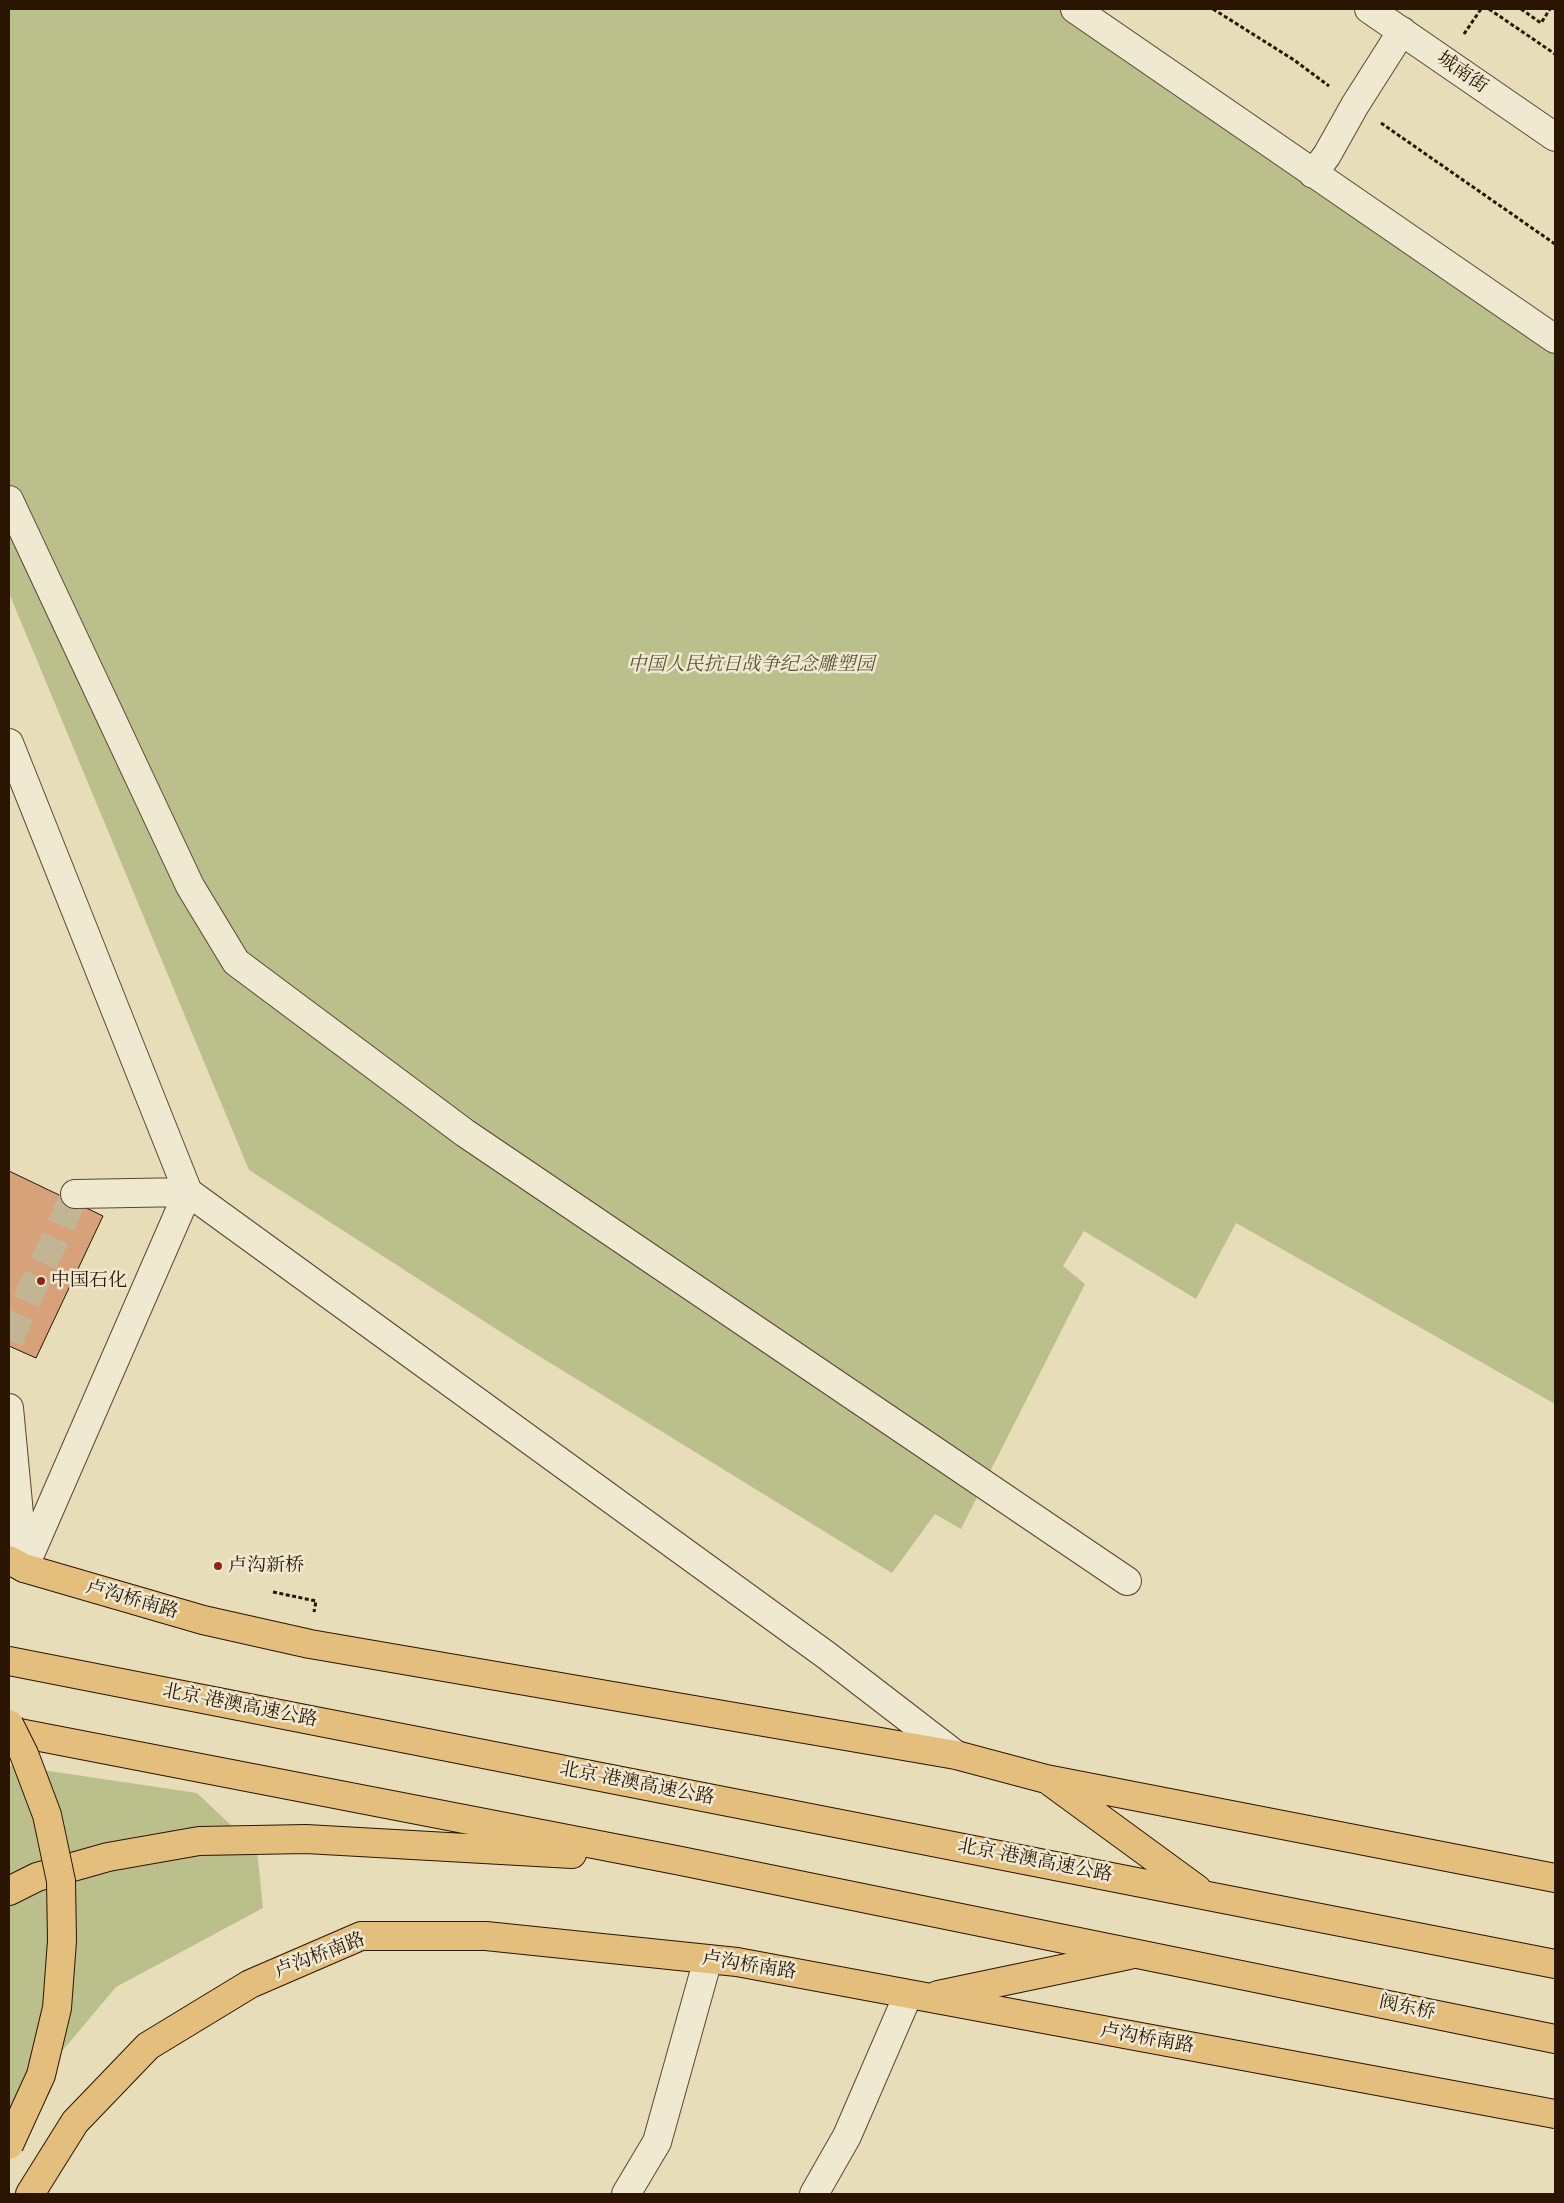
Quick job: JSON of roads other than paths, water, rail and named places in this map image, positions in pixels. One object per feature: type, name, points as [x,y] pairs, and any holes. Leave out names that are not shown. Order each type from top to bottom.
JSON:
[{"type":"highway","name":"卢沟桥南路","points":[[16,1564],[203,1620],[310,1644],[956,1755],[1046,1779],[1555,1878]]},
{"type":"highway","name":"北京-港澳高速公路","points":[[9,1661],[1555,1964]]},
{"type":"highway","points":[[9,1724],[24,1754],[47,1815],[61,1881],[62,1941],[58,2008],[41,2075],[9,2145]]},
{"type":"highway","points":[[9,1731],[676,1860],[1140,1953]]},
{"type":"highway","points":[[1046,1779],[1204,1894]]},
{"type":"highway","points":[[9,1891],[37,1876],[108,1857],[199,1841],[306,1840],[676,1860]]},
{"type":"highway","name":"卢沟桥南路","points":[[30,2194],[75,2122],[148,2046],[250,1984],[361,1936],[486,1936],[737,1962],[1555,2114]]},
{"type":"highway","points":[[916,1996],[1140,1953]]},
{"type":"highway","name":"阀东桥","points":[[1140,1953],[1555,2038]]},
{"type":"street","points":[[1075,9],[1555,339]]},
{"type":"street","name":"城南街","points":[[1370,9],[1555,137]]},
{"type":"street","points":[[1313,174],[1327,155],[1354,104],[1402,32]]},
{"type":"street","points":[[9,500],[190,886],[236,962],[465,1133],[1127,1581]]},
{"type":"street","points":[[9,743],[188,1192],[826,1655],[956,1755]]},
{"type":"street","points":[[75,1194],[188,1192]]},
{"type":"street","points":[[16,1564],[188,1192]]},
{"type":"street","points":[[9,1408],[16,1564]]},
{"type":"street","points":[[626,2194],[657,2142],[708,1959]]},
{"type":"street","points":[[814,2194],[847,2136],[916,1996]]},
{"type":"tunnel","points":[[9,1340],[75,1194]]},
{"type":"place","name":"中国石化","points":[[41,1281]]},
{"type":"place","name":"卢沟新桥","points":[[218,1566]]},
{"type":"park label","name":"中国人民抗日战争纪念雕塑园","points":[[751,665]]}]
